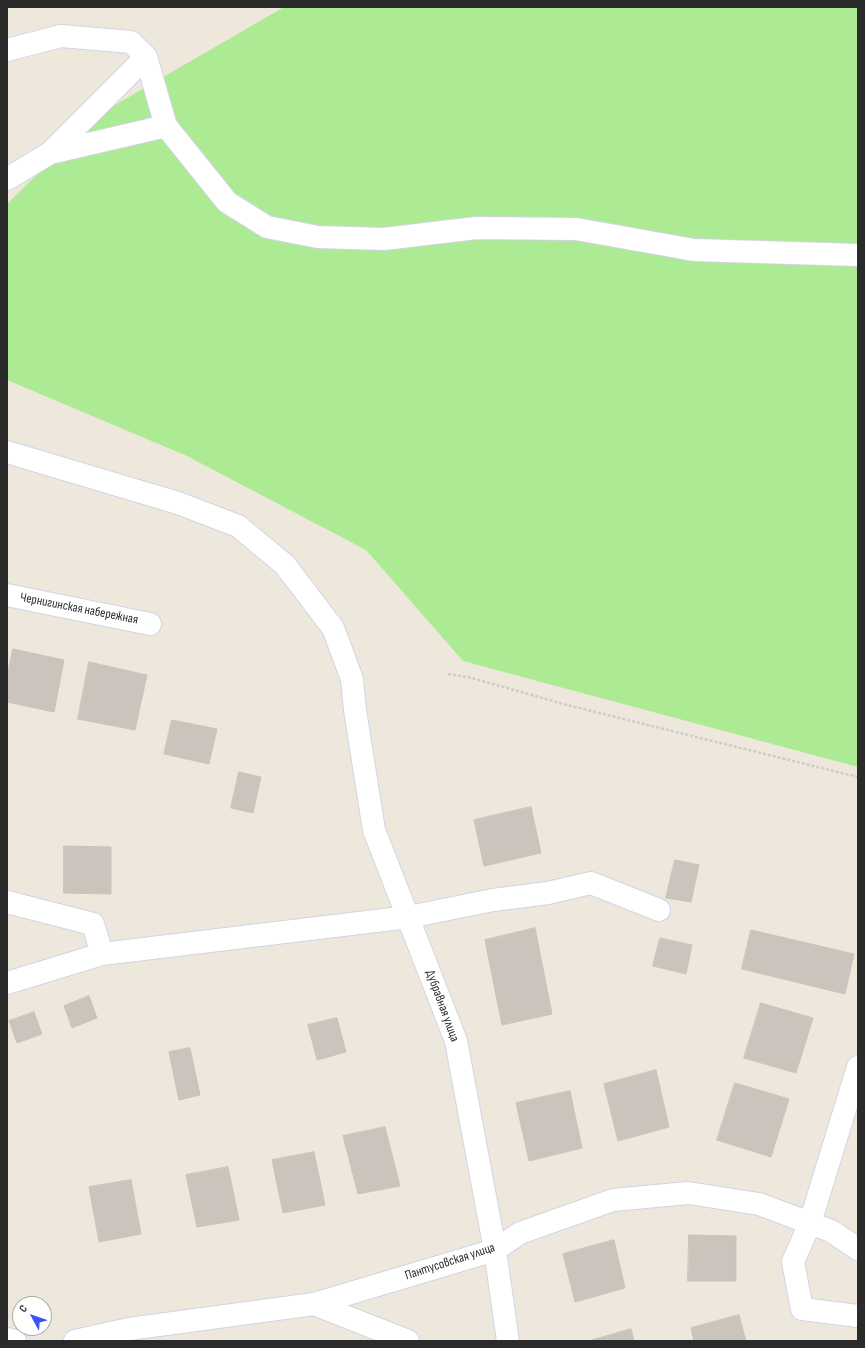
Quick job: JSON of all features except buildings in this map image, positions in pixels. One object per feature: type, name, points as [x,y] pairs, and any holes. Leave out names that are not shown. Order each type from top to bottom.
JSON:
[{"type":"street","points":[[7,50],[62,36],[131,42],[146,58],[166,126],[228,202],[267,227],[318,238],[384,239],[476,228],[576,229],[694,250],[858,255]]},
{"type":"street","points":[[7,179],[50,153],[146,58]]},
{"type":"street","points":[[50,153],[166,126]]},
{"type":"street","name":"Дубравная улица","points":[[7,452],[178,503],[238,526],[285,565],[333,628],[352,679],[355,710],[374,830],[456,1041],[495,1250],[508,1341]]},
{"type":"street","name":"Чернигинская набережная","points":[[7,595],[150,624]]},
{"type":"street","points":[[7,983],[102,954],[409,917],[493,900],[548,893],[591,883],[659,910]]},
{"type":"street","points":[[7,902],[93,924],[102,954]]},
{"type":"street","points":[[858,1067],[810,1223],[793,1262],[802,1309],[858,1316]]},
{"type":"street","name":"Пантусовская улица","points":[[75,1341],[129,1328],[314,1304],[495,1250],[520,1233],[613,1200],[688,1192],[759,1204],[831,1231],[858,1249]]},
{"type":"street","points":[[314,1304],[408,1341]]},
{"type":"street","points":[[7,1339],[15,1341]]},
{"type":"path","points":[[448,674],[468,676],[567,705],[858,776]]},
{"type":"green space","points":[[284,7],[858,7],[858,767],[463,661],[366,550],[187,456],[7,380],[7,204],[96,116]]}]
